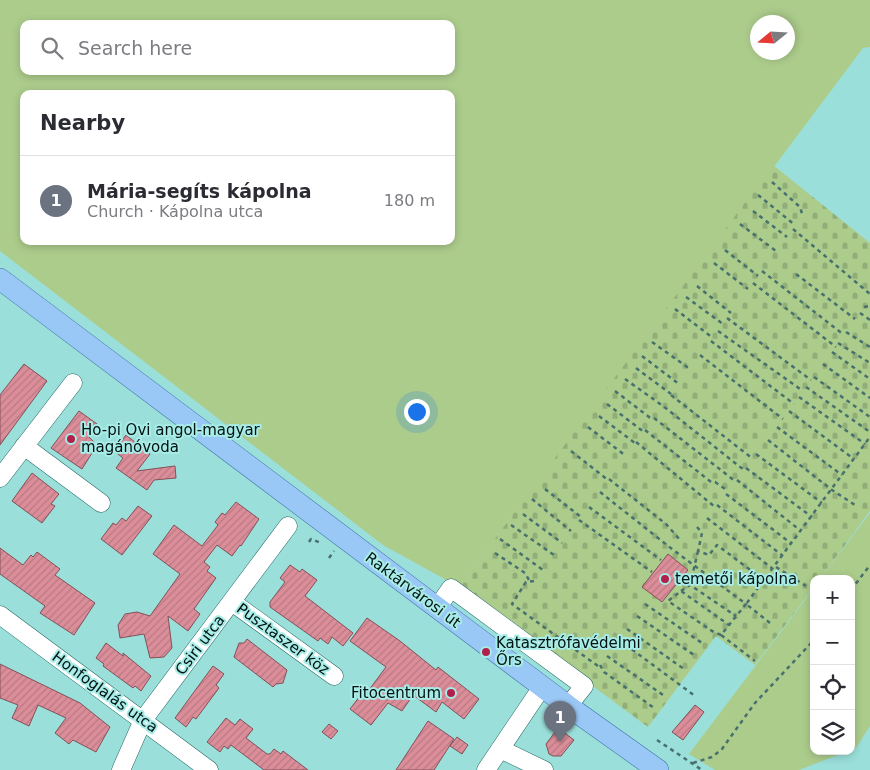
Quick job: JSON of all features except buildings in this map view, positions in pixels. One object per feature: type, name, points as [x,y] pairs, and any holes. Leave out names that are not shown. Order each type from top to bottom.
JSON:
[{"type":"main road","name":"Raktárvárosi út","points":[[0,279],[542,687],[658,770]]},
{"type":"street","points":[[0,478],[73,383]]},
{"type":"street","points":[[24,446],[101,503]]},
{"type":"street","name":"Csiri utca","points":[[122,770],[143,720],[288,526]]},
{"type":"street","points":[[437,608],[451,588],[584,686],[568,706]]},
{"type":"street","name":"Pusztaszer köz","points":[[232,602],[334,676]]},
{"type":"street","name":"Honfoglalás utca","points":[[0,615],[209,770]]},
{"type":"street","points":[[486,770],[542,687]]},
{"type":"street","points":[[500,748],[544,770]]},
{"type":"path","points":[[772,182],[800,206],[803,217]]},
{"type":"path","points":[[758,195],[795,225]]},
{"type":"path","points":[[753,211],[787,236]]},
{"type":"path","points":[[740,224],[776,251]]},
{"type":"path","points":[[793,229],[870,294]]},
{"type":"path","points":[[724,250],[758,276]]},
{"type":"path","points":[[714,263],[748,289]]},
{"type":"path","points":[[762,271],[845,333],[870,348]]},
{"type":"path","points":[[796,274],[855,319]]},
{"type":"path","points":[[753,283],[836,346]]},
{"type":"path","points":[[697,286],[731,313]]},
{"type":"path","points":[[686,297],[723,324]]},
{"type":"path","points":[[864,307],[870,306]]},
{"type":"path","points":[[675,309],[794,404]]},
{"type":"path","points":[[860,313],[870,320]]},
{"type":"path","points":[[727,318],[812,379],[870,417]]},
{"type":"path","points":[[718,330],[803,391]]},
{"type":"path","points":[[652,342],[690,369]]},
{"type":"path","points":[[838,343],[870,364]]},
{"type":"path","points":[[832,352],[870,379]]},
{"type":"path","points":[[700,355],[783,419]]},
{"type":"path","points":[[642,356],[671,376],[678,384]]},
{"type":"path","points":[[823,364],[870,398]]},
{"type":"path","points":[[636,368],[753,459]]},
{"type":"path","points":[[625,379],[812,517]]},
{"type":"path","points":[[806,387],[870,432]]},
{"type":"path","points":[[615,391],[801,531]]},
{"type":"path","points":[[799,397],[865,444]]},
{"type":"path","points":[[608,404],[711,482],[716,482],[727,493],[792,544]]},
{"type":"path","points":[[789,411],[854,459]]},
{"type":"path","points":[[599,416],[783,556]]},
{"type":"path","points":[[588,427],[626,456]]},
{"type":"path","points":[[777,427],[842,475]]},
{"type":"path","points":[[721,635],[765,581],[870,437]]},
{"type":"path","points":[[768,440],[832,490],[855,505]]},
{"type":"path","points":[[571,451],[666,524],[681,541]]},
{"type":"path","points":[[756,454],[822,503]]},
{"type":"path","points":[[545,489],[652,572]]},
{"type":"path","points":[[600,492],[770,623]]},
{"type":"path","points":[[532,499],[571,531]]},
{"type":"path","points":[[589,507],[661,560]]},
{"type":"path","points":[[523,514],[562,543]]},
{"type":"path","points":[[706,518],[774,568],[806,586]]},
{"type":"path","points":[[511,525],[554,555]]},
{"type":"path","points":[[697,527],[702,533],[690,584],[668,601],[721,635],[754,661]]},
{"type":"path","points":[[500,538],[543,570]]},
{"type":"path","points":[[698,551],[708,555],[717,545],[765,581]]},
{"type":"path","points":[[329,558],[336,549]]},
{"type":"path","points":[[495,553],[525,573],[530,582]]},
{"type":"path","points":[[855,585],[870,565]]},
{"type":"path","points":[[534,581],[526,582],[512,604],[599,665],[604,672],[654,708]]},
{"type":"path","points":[[690,584],[736,616]]},
{"type":"path","points":[[680,591],[729,625]]},
{"type":"path","points":[[645,604],[702,644]]},
{"type":"path","points":[[637,616],[694,655]]},
{"type":"path","points":[[627,629],[684,669]]},
{"type":"path","points":[[619,640],[663,675],[677,680],[695,696]]},
{"type":"path","points":[[692,763],[712,757],[722,749],[755,702],[810,644]]},
{"type":"path","points":[[607,656],[663,695]]},
{"type":"path","points":[[657,740],[702,770]]},
{"type":"green space","points":[[0,0],[870,0],[870,47],[863,48],[459,587],[383,545],[0,251]]},
{"type":"green space","points":[[773,165],[870,243],[870,511],[823,575],[810,575],[810,592],[755,665],[716,636],[648,727],[459,587]]},
{"type":"green space","points":[[870,513],[870,726],[855,748],[855,575],[823,575]]},
{"type":"green space","points":[[810,593],[810,755],[838,755],[799,770],[715,770],[689,754]]},
{"type":"place","name":"Ho-pi Ovi angol-magyar magánóvoda","points":[[71,439]]},
{"type":"place","name":"temetői kápolna","points":[[665,579]]},
{"type":"place","name":"Katasztrófavédelmi Őrs","points":[[486,652]]},
{"type":"place","name":"Fitocentrum","points":[[451,693]]},
{"type":"place","name":"Mária-segíts kápolna","points":[[560,742]]}]
